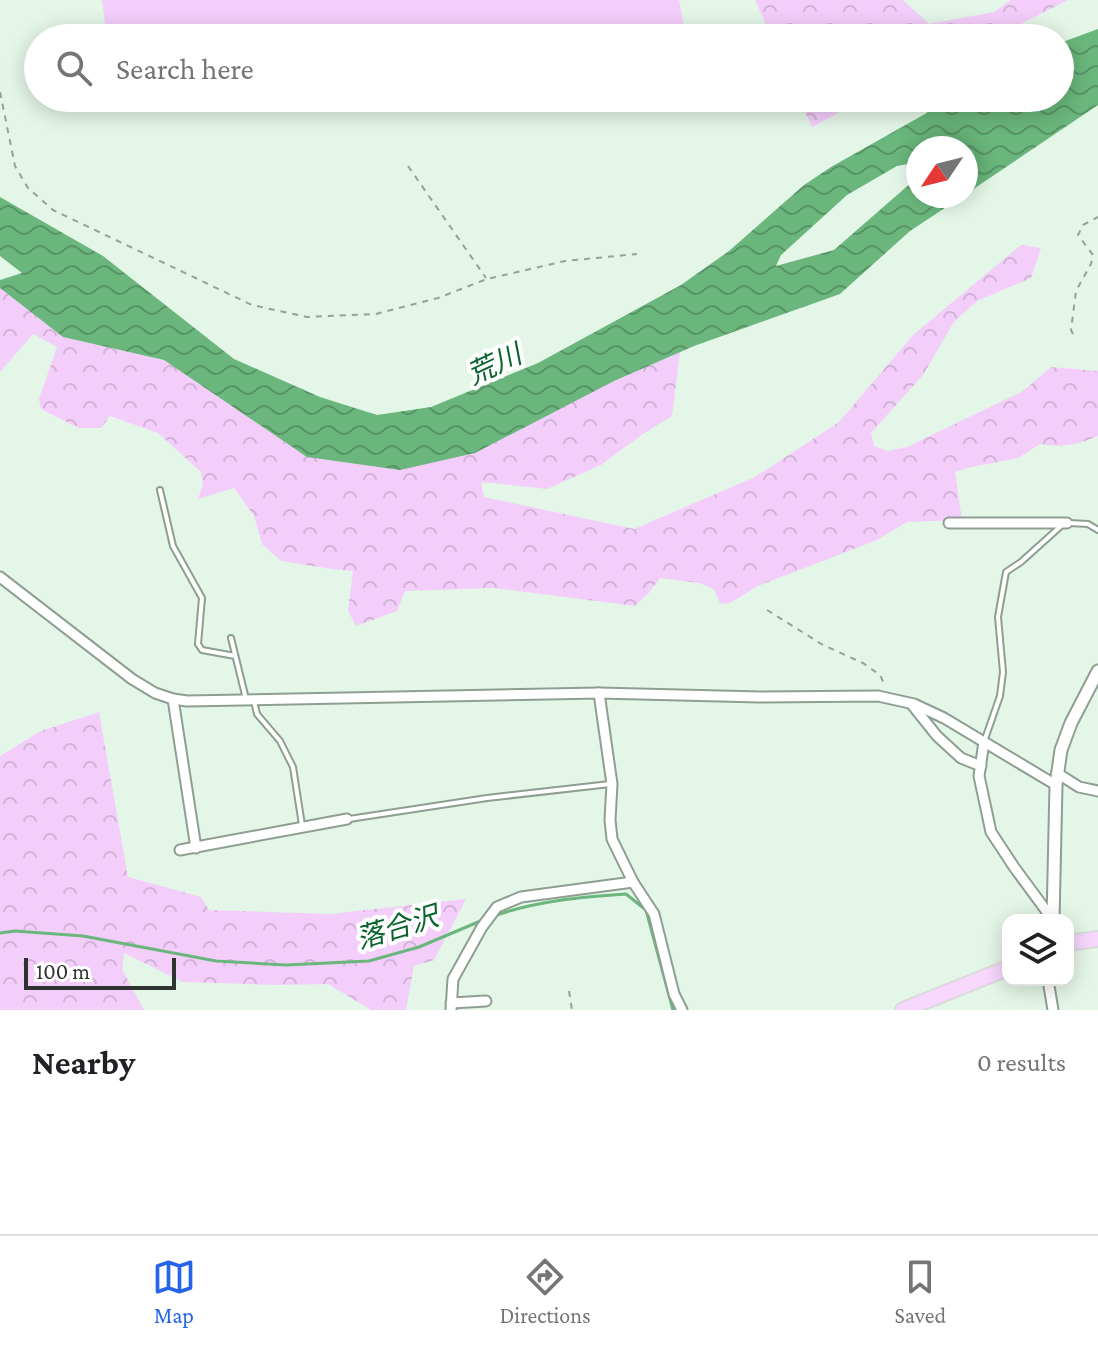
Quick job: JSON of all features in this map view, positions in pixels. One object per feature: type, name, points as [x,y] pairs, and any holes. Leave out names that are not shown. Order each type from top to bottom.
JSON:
[{"type":"main road","points":[[1074,942],[1098,939]]},
{"type":"main road","points":[[903,1010],[1002,970]]},
{"type":"street","points":[[949,523],[1067,523]]},
{"type":"street","points":[[0,577],[132,679],[155,693],[173,699],[250,701],[599,693],[878,696],[911,703],[1056,779],[1098,791]]},
{"type":"street","points":[[1053,914],[1056,779],[1061,750],[1098,671]]},
{"type":"street","points":[[599,693],[612,784],[612,839],[633,882],[654,914],[674,994],[682,1010]]},
{"type":"street","points":[[173,699],[196,848]]},
{"type":"street","points":[[911,703],[937,736],[961,758],[981,766]]},
{"type":"street","points":[[984,742],[979,776],[991,832],[1049,914]]},
{"type":"street","points":[[180,850],[347,819]]},
{"type":"street","points":[[486,1001],[451,1007],[453,979],[497,907],[521,897],[633,882]]},
{"type":"street","points":[[1049,986],[1053,1010]]},
{"type":"lane","points":[[160,490],[173,546],[202,598],[198,644],[202,650],[235,656]]},
{"type":"lane","points":[[984,742],[1000,696],[1003,672],[998,617],[1006,572],[1067,523],[1088,524],[1098,530]]},
{"type":"lane","points":[[231,638],[250,701],[280,741],[293,767],[303,828]]},
{"type":"lane","points":[[347,819],[487,798],[612,784]]},
{"type":"path","points":[[0,92],[15,166],[28,188],[53,210],[252,305],[307,317],[376,314],[438,298],[487,279],[565,261],[637,254]]},
{"type":"path","points":[[408,166],[487,279]]},
{"type":"path","points":[[1073,334],[1076,291],[1093,255],[1078,235],[1083,225],[1098,217]]},
{"type":"path","points":[[767,610],[823,645],[863,663],[880,675],[891,698]]},
{"type":"path","points":[[569,991],[572,1010]]},
{"type":"green space","points":[[102,0],[679,0],[683,24],[105,24]]},
{"type":"green space","points":[[755,0],[903,0],[929,24],[766,24]]},
{"type":"green space","points":[[1011,0],[1068,0],[1021,24],[929,24],[994,12]]},
{"type":"green space","points":[[805,112],[839,112],[812,127]]},
{"type":"green space","points":[[1021,245],[1041,248],[1031,278],[977,301],[954,322],[923,375],[871,433],[874,446],[888,451],[907,447],[1023,391],[1051,367],[1098,371],[1098,436],[1070,445],[1040,444],[1018,458],[955,472],[962,520],[907,522],[877,540],[758,586],[730,603],[720,604],[714,589],[699,583],[660,578],[635,606],[494,588],[405,591],[397,611],[356,626],[348,611],[353,571],[281,561],[262,544],[254,516],[234,488],[198,499],[203,484],[201,472],[158,433],[110,416],[101,428],[79,428],[41,409],[39,399],[57,347],[33,334],[0,372],[0,288],[63,337],[164,360],[307,457],[614,381],[680,352],[672,416],[601,465],[547,489],[481,482],[484,497],[634,529],[755,477],[839,422],[913,335]]},
{"type":"green space","points":[[99,712],[128,877],[201,897],[209,910],[330,914],[466,899],[434,960],[414,966],[406,1010],[371,1010],[328,984],[183,982],[124,953],[122,969],[144,1010],[0,1010],[0,756],[41,731]]},
{"type":"water","points":[[1098,29],[1098,105],[978,186],[978,136],[906,136],[906,164],[897,166],[847,195],[781,255],[776,266],[834,250],[906,187],[906,208],[945,208],[910,231],[840,294],[694,346],[614,381],[475,453],[400,470],[307,457],[164,360],[63,337],[0,288],[0,280],[22,273],[0,256],[0,197],[103,256],[234,359],[320,397],[377,415],[431,407],[538,363],[681,285],[729,251],[804,185],[928,112],[1074,112],[1074,38]]},
{"type":"waterway","name":"落合沢","points":[[494,916],[542,903],[626,894],[646,910],[673,1010]]},
{"type":"waterway","name":"落合沢","points":[[0,933],[15,931],[83,936],[216,961],[286,965],[369,961],[419,947],[483,920]]},
{"type":"water label","name":"荒川","points":[[494,364]]}]
